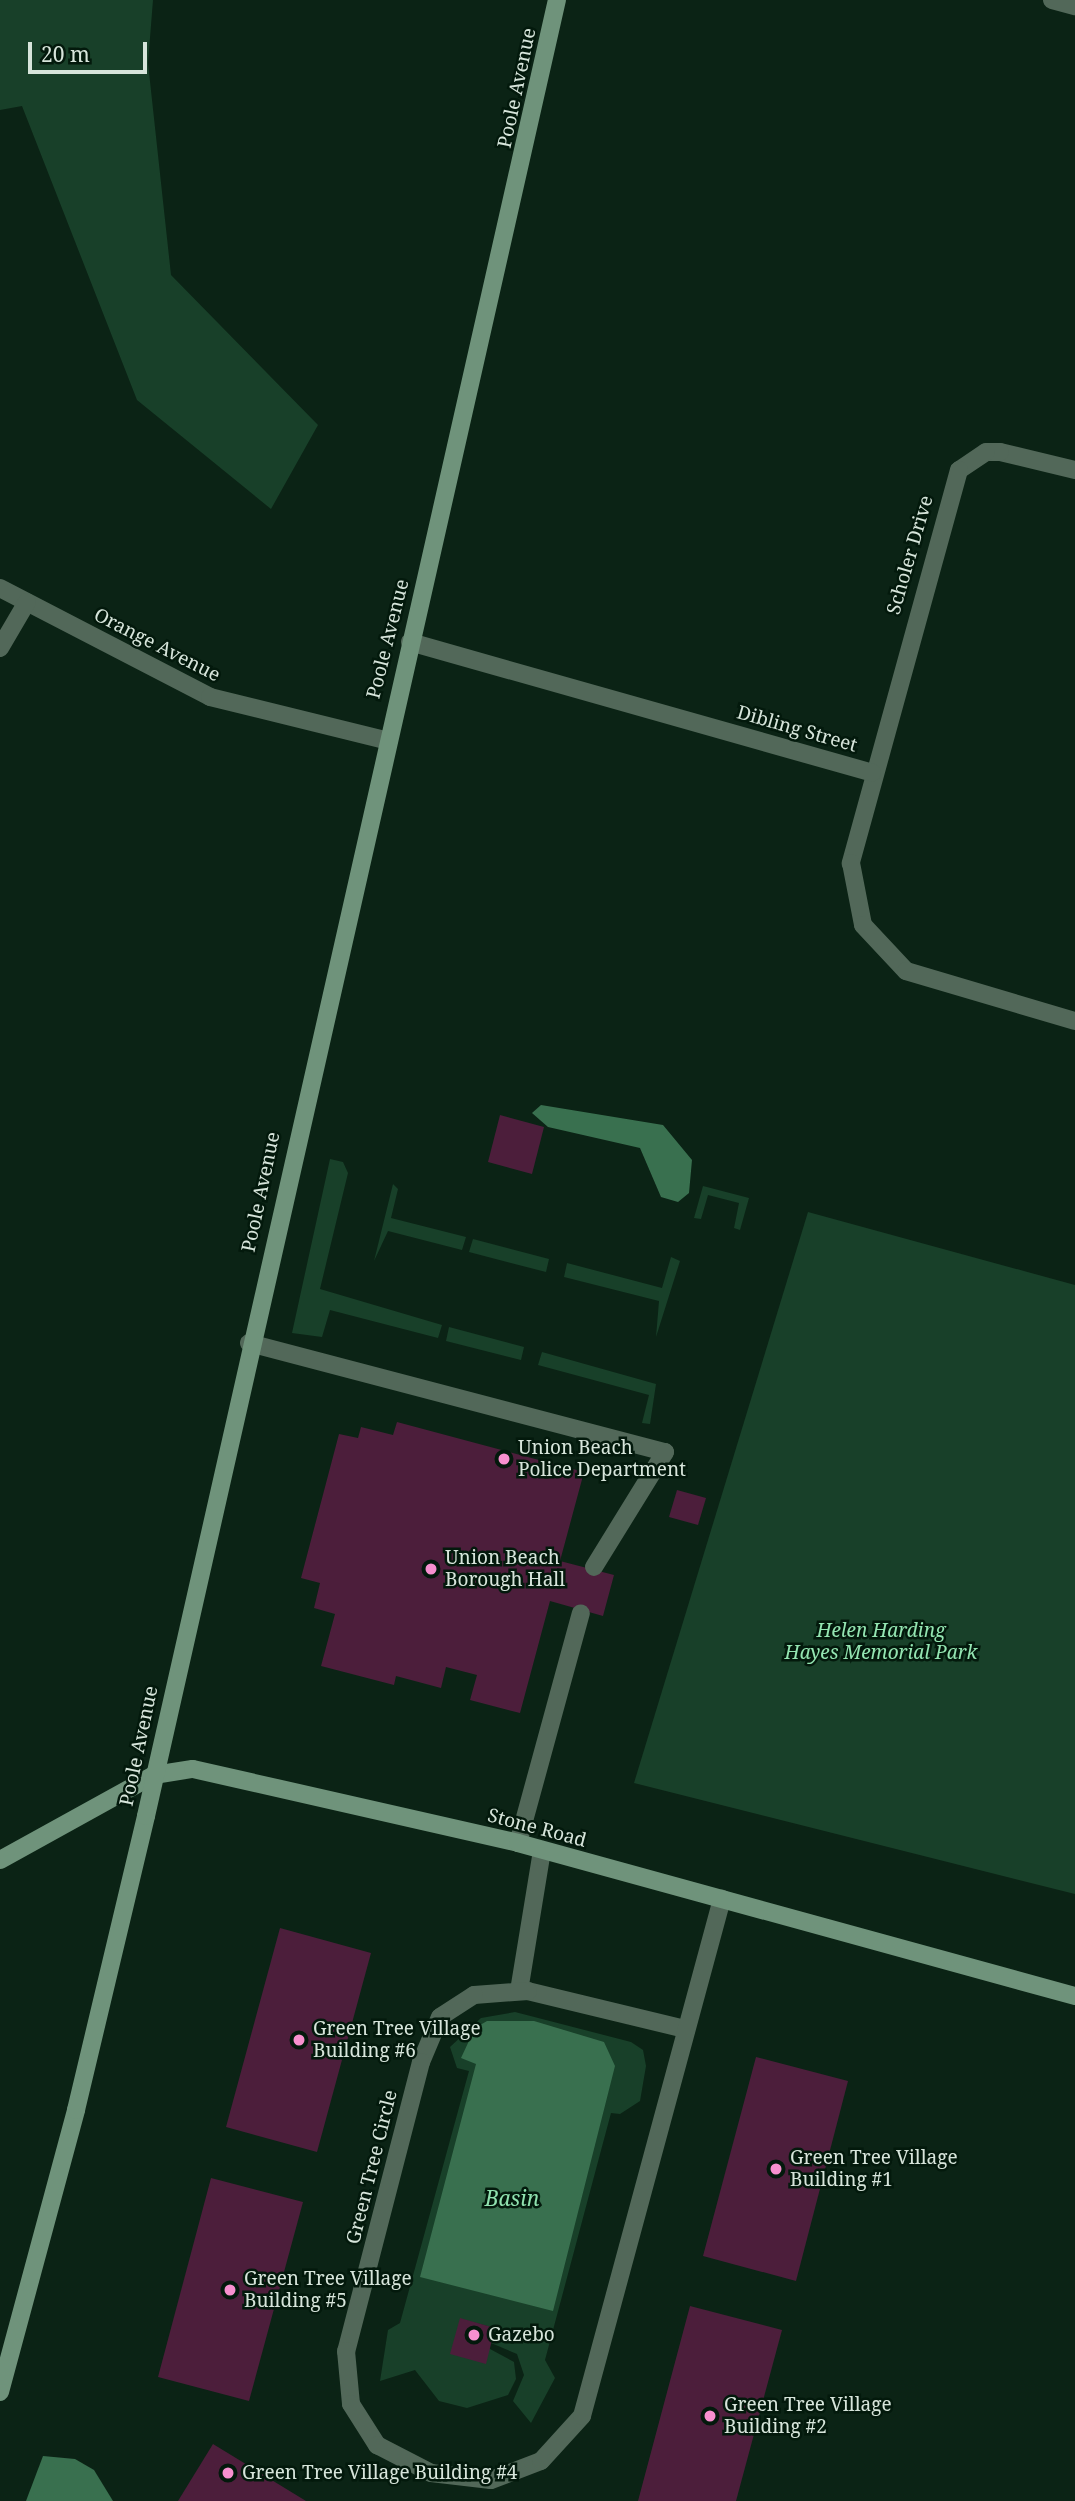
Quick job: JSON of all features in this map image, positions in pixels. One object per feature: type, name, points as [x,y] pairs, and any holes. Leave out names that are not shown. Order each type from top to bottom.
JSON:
[{"type":"street","name":"Poole Avenue","points":[[0,2392],[76,2110],[154,1775],[385,740],[410,642],[556,0]]},
{"type":"street","points":[[1052,0],[1075,6]]},
{"type":"street","name":"Scholer Drive","points":[[872,773],[959,470],[986,452],[1000,452],[1075,470]]},
{"type":"street","name":"Orange Avenue","points":[[0,588],[210,697],[385,740]]},
{"type":"street","points":[[0,648],[27,602]]},
{"type":"street","name":"Dibling Street","points":[[410,642],[872,773],[851,863],[853,891],[863,925],[884,953],[931,983],[1075,1021]]},
{"type":"street","points":[[249,1343],[666,1452],[594,1567]]},
{"type":"street","points":[[518,1843],[581,1613]]},
{"type":"street","name":"Stone Road","points":[[0,1860],[154,1775],[209,1772],[518,1843],[1075,1996]]},
{"type":"street","points":[[519,1991],[542,1851]]},
{"type":"street","name":"Green Tree Circle","points":[[685,2029],[519,1991],[474,1995],[440,2017],[430,2036],[346,2351],[348,2391],[361,2425],[402,2462],[431,2473],[491,2480],[519,2474],[565,2441],[582,2416],[722,1899]]},
{"type":"green space","points":[[0,0],[153,0],[148,63],[171,275],[318,425],[271,509],[137,400],[22,106],[0,110]]},
{"type":"green space","points":[[330,1159],[343,1162],[348,1173],[320,1289],[442,1325],[438,1338],[330,1310],[322,1337],[292,1333]]},
{"type":"green space","points":[[393,1184],[398,1189],[391,1218],[466,1237],[462,1250],[388,1231],[374,1261]]},
{"type":"green space","points":[[703,1186],[749,1198],[740,1230],[734,1228],[739,1203],[708,1195],[701,1219],[694,1218]]},
{"type":"green space","name":"Helen Harding Hayes Memorial Park","points":[[808,1212],[1075,1285],[1075,1894],[634,1783]]},
{"type":"green space","points":[[473,1239],[549,1259],[546,1272],[469,1252]]},
{"type":"green space","points":[[671,1257],[680,1261],[656,1337],[659,1301],[564,1277],[567,1263],[662,1288]]},
{"type":"green space","points":[[449,1327],[524,1347],[521,1360],[446,1341]]},
{"type":"green space","points":[[542,1352],[656,1384],[650,1424],[642,1423],[649,1395],[538,1365]]},
{"type":"green space","name":"Basin","points":[[515,2012],[631,2042],[643,2050],[646,2066],[640,2101],[620,2114],[611,2113],[545,2360],[555,2378],[531,2423],[513,2401],[524,2375],[517,2354],[491,2343],[495,2328],[461,2319],[490,2349],[514,2362],[516,2379],[508,2395],[467,2408],[439,2401],[415,2370],[380,2381],[388,2330],[400,2323],[469,2071],[457,2068],[450,2047],[481,2018]]},
{"type":"water","points":[[541,1105],[663,1125],[692,1160],[689,1193],[678,1202],[661,1197],[640,1148],[548,1127],[532,1113]]},
{"type":"water","name":"Basin","points":[[487,2021],[534,2021],[604,2042],[615,2066],[553,2311],[420,2277],[476,2064],[461,2058],[475,2028]]},
{"type":"water","points":[[43,2456],[75,2459],[94,2470],[113,2501],[26,2501]]},
{"type":"building","points":[[500,1115],[544,1127],[532,1174],[488,1162]]},
{"type":"building","name":"Union Beach Borough Hall","points":[[397,1422],[584,1472],[560,1561],[614,1575],[603,1616],[550,1601],[520,1713],[470,1700],[477,1675],[446,1667],[441,1688],[396,1676],[394,1685],[321,1666],[335,1614],[314,1608],[320,1583],[301,1578],[339,1434],[358,1438],[361,1427],[393,1435]]},
{"type":"building","points":[[677,1490],[706,1498],[698,1525],[669,1517]]},
{"type":"building","name":"Green Tree Village Building #6","points":[[280,1928],[371,1953],[317,2152],[226,2127]]},
{"type":"building","name":"Green Tree Village Building #1","points":[[756,2057],[848,2081],[796,2281],[703,2256]]},
{"type":"building","name":"Green Tree Village Building #5","points":[[211,2178],[303,2202],[249,2401],[158,2377]]},
{"type":"building","name":"Green Tree Village Building #2","points":[[690,2306],[782,2330],[736,2501],[638,2501]]},
{"type":"building","name":"Gazebo","points":[[460,2318],[495,2328],[486,2364],[450,2354]]},
{"type":"building","name":"Green Tree Village Building #4","points":[[213,2444],[306,2501],[178,2501]]},
{"type":"place","name":"Union Beach Police Department","points":[[504,1459]]},
{"type":"place","name":"Union Beach Borough Hall","points":[[431,1569]]},
{"type":"place","name":"Green Tree Village Building #6","points":[[299,2040]]},
{"type":"place","name":"Green Tree Village Building #1","points":[[776,2169]]},
{"type":"place","name":"Green Tree Village Building #5","points":[[230,2290]]},
{"type":"place","name":"Gazebo","points":[[474,2335]]},
{"type":"place","name":"Green Tree Village Building #2","points":[[710,2416]]},
{"type":"place","name":"Green Tree Village Building #4","points":[[228,2473]]}]
